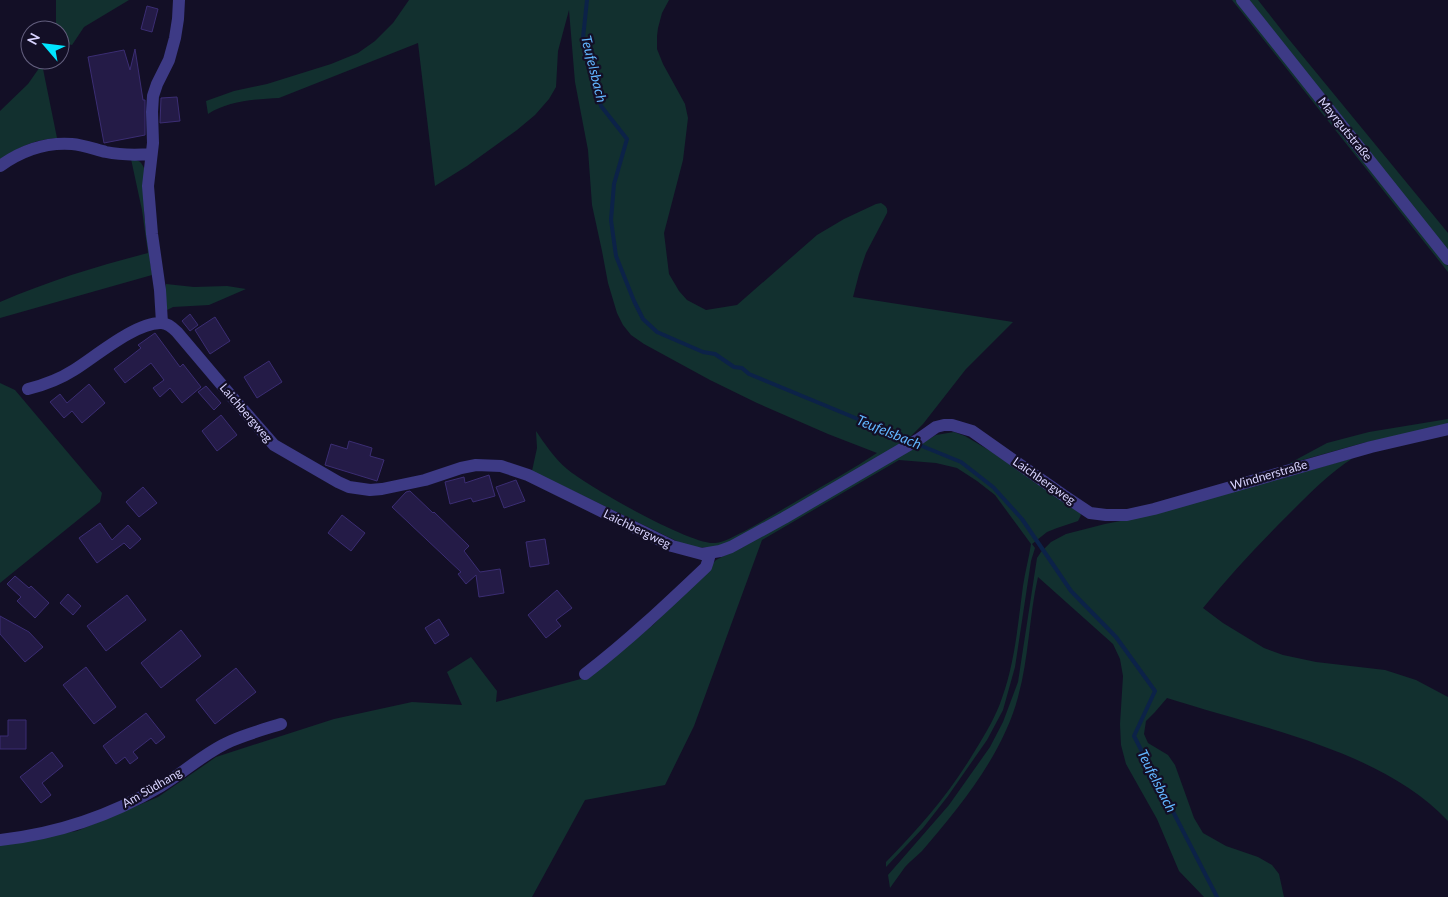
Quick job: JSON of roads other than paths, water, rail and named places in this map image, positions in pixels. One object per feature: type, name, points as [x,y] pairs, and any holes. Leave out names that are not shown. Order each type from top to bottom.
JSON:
[{"type":"street","points":[[28,389],[40,386],[73,371],[124,336],[153,324],[162,323],[148,186],[153,143],[152,112],[154,96],[157,84],[169,60],[178,19],[179,0]]},
{"type":"street","name":"Mayrgutstraße","points":[[1242,0],[1448,259]]},
{"type":"street","points":[[0,166],[26,151],[46,145],[72,144],[108,152],[140,155],[152,154]]},
{"type":"street","name":"Laichbergweg","points":[[162,323],[174,328],[274,445],[344,485],[358,489],[382,489],[424,480],[461,468],[501,466],[528,475],[672,546],[695,553],[710,554],[730,547],[784,518],[906,447],[936,427],[952,425],[972,431],[1090,513]]},
{"type":"street","name":"Windnerstraße","points":[[1090,513],[1127,515],[1154,509],[1361,449],[1448,429]]},
{"type":"street","points":[[585,674],[617,650],[706,567],[710,554]]},
{"type":"street","name":"Am Südhang","points":[[0,840],[73,825],[130,803],[160,786],[205,755],[231,741],[281,724]]},
{"type":"waterway","name":"Teufelsbach","points":[[587,0],[583,38],[601,106],[627,139],[614,184],[611,220],[616,256],[643,319],[657,332],[703,352],[715,354],[734,367],[742,368],[749,374],[911,441]]},
{"type":"waterway","name":"Teufelsbach","points":[[917,444],[961,462],[993,487],[1022,519],[1071,591],[1116,637],[1155,691],[1134,736],[1217,897]]}]
